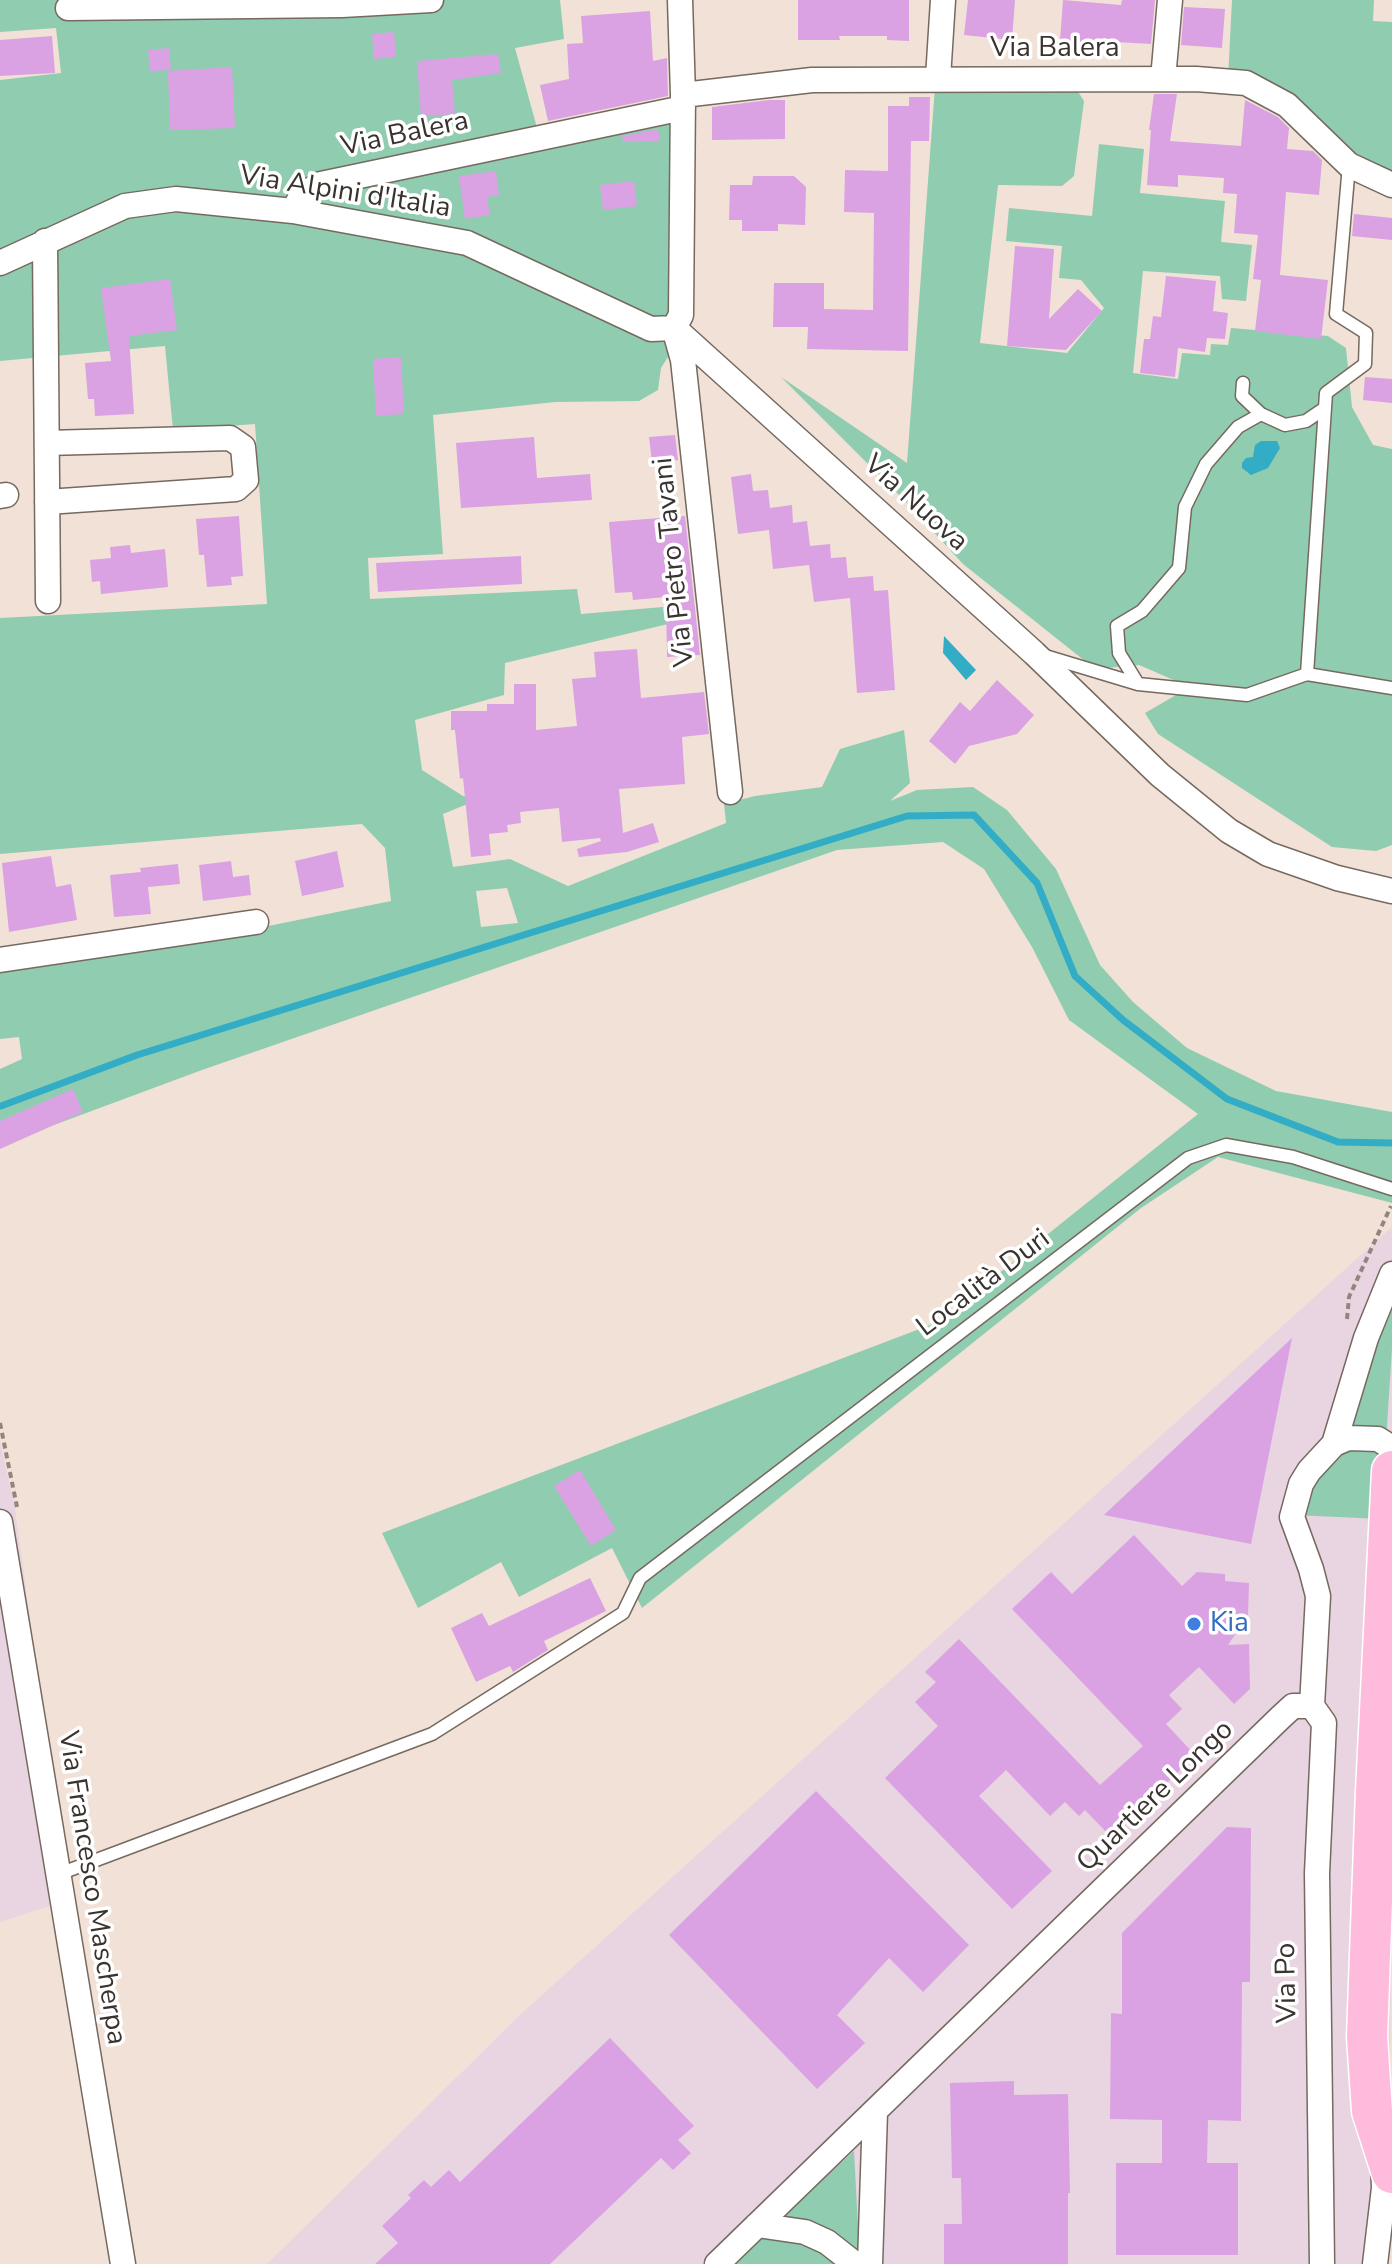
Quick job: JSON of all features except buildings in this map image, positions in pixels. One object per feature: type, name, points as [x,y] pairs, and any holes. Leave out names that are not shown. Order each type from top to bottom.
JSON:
[{"type":"main road","points":[[1388,2163],[1372,2111],[1367,2037],[1384,1791],[1392,1471]]},
{"type":"street","points":[[68,8],[342,5],[431,0]]},
{"type":"street","points":[[674,328],[681,315],[683,101],[680,0]]},
{"type":"street","points":[[938,78],[943,0]]},
{"type":"street","points":[[1163,79],[1170,0]]},
{"type":"street","name":"Via Balera","points":[[293,211],[302,195],[321,184],[683,101],[812,80],[1163,79],[1246,83],[1287,105],[1349,165],[1392,185]]},
{"type":"street","name":"Via Alpini d'Italia","points":[[0,263],[125,206],[176,199],[293,211],[467,243],[651,329],[674,328]]},
{"type":"street","points":[[45,241],[48,601]]},
{"type":"street","name":"Via Nuova","points":[[674,328],[1034,653],[1160,775],[1229,831],[1268,854],[1337,878],[1392,891]]},
{"type":"street","name":"Via Pietro Tavani","points":[[674,328],[683,360],[730,792]]},
{"type":"street","points":[[47,443],[230,438],[243,447],[246,480],[236,489],[47,502]]},
{"type":"street","points":[[0,960],[256,922]]},
{"type":"street","points":[[1334,1444],[1366,1338],[1392,1274]]},
{"type":"street","points":[[1312,1706],[1318,1596],[1292,1517],[1301,1484],[1334,1444],[1348,1438],[1378,1439],[1392,1448]]},
{"type":"street","name":"Via Francesco Mascherpa","points":[[0,1522],[123,2264]]},
{"type":"street","name":"Quartiere Longo","points":[[717,2264],[1281,1717],[1293,1706],[1312,1706]]},
{"type":"street","name":"Via Po","points":[[1312,1706],[1324,1723],[1317,1873],[1322,2264]]},
{"type":"street","points":[[870,2264],[875,2112]]},
{"type":"street","points":[[1375,2264],[1388,2163]]},
{"type":"street","points":[[757,2225],[805,2232],[827,2242],[855,2264]]},
{"type":"lane","points":[[1307,674],[1326,393],[1365,364],[1366,333],[1336,314],[1349,165]]},
{"type":"lane","points":[[1243,383],[1242,396],[1261,414],[1285,425],[1306,421],[1325,408]]},
{"type":"lane","points":[[1138,684],[1119,653],[1117,626],[1142,611],[1179,568],[1185,507],[1206,464],[1238,427],[1261,414]]},
{"type":"lane","points":[[1034,653],[1138,684],[1247,695],[1307,674],[1392,688]]},
{"type":"lane","name":"Località Duri","points":[[59,1874],[432,1734],[623,1613],[640,1578],[1188,1158],[1226,1145],[1293,1157],[1392,1189]]},
{"type":"shaded area","points":[[1392,1227],[1392,1930],[1386,2264],[267,2264],[521,2014]]},
{"type":"shaded area","points":[[0,1441],[15,1508],[68,1900],[0,1922]]},
{"type":"green space","points":[[0,0],[560,0],[564,39],[515,48],[539,135],[679,106],[680,338],[661,368],[658,390],[639,401],[555,402],[433,415],[443,554],[368,558],[370,599],[577,589],[581,614],[686,605],[689,619],[505,663],[504,695],[415,720],[422,770],[463,796],[482,798],[443,814],[453,867],[510,859],[568,886],[726,823],[724,804],[755,796],[822,787],[840,749],[904,730],[910,783],[890,801],[917,790],[973,787],[1007,810],[1056,869],[1100,965],[1133,1002],[1187,1048],[1276,1091],[1392,1112],[1392,1203],[1218,1157],[1141,1208],[642,1608],[612,1548],[519,1597],[501,1562],[418,1608],[382,1533],[938,1322],[1198,1114],[1069,1020],[1032,947],[984,869],[943,842],[837,850],[202,1070],[0,1145],[0,1069],[22,1059],[19,1037],[0,1039],[0,966],[239,932],[391,901],[385,848],[362,824],[0,854],[0,618],[267,604],[255,424],[173,430],[165,346],[0,361],[0,80],[61,73],[56,28],[0,32]],"holes":[[[507,888],[518,923],[481,927],[476,891]]]},
{"type":"green space","points":[[1232,0],[1374,0],[1373,21],[1392,22],[1392,182],[1388,182],[1282,98],[1228,79]]},
{"type":"green space","points":[[935,87],[1077,90],[1084,101],[1074,176],[1062,186],[998,185],[980,343],[1067,353],[1104,308],[1081,280],[1059,278],[1062,246],[1006,241],[1009,208],[1092,216],[1099,144],[1144,149],[1140,193],[1225,201],[1221,242],[1252,245],[1246,301],[1222,299],[1220,276],[1143,271],[1133,373],[1178,379],[1182,353],[1210,355],[1211,344],[1228,345],[1231,328],[1328,336],[1346,348],[1352,407],[1373,445],[1392,449],[1392,686],[1387,687],[1392,696],[1392,845],[1376,851],[1332,847],[1158,734],[1145,713],[1176,695],[1199,691],[1139,665],[1095,669],[963,564],[781,377],[907,463]]},
{"type":"green space","points":[[1392,1300],[1392,1348],[1381,1519],[1294,1515]]},
{"type":"green space","points":[[854,2151],[860,2264],[730,2264]]},
{"type":"water","points":[[1261,441],[1277,441],[1280,448],[1268,468],[1251,475],[1242,468],[1242,463],[1246,458],[1253,457],[1255,445]]},
{"type":"water","points":[[944,636],[976,670],[966,680],[943,653]]},
{"type":"waterway","points":[[1,1106],[137,1055],[907,816],[974,815],[1037,883],[1075,976],[1123,1020],[1227,1099],[1338,1142],[1392,1143]]},
{"type":"place","name":"Kia","points":[[1194,1624]]}]
